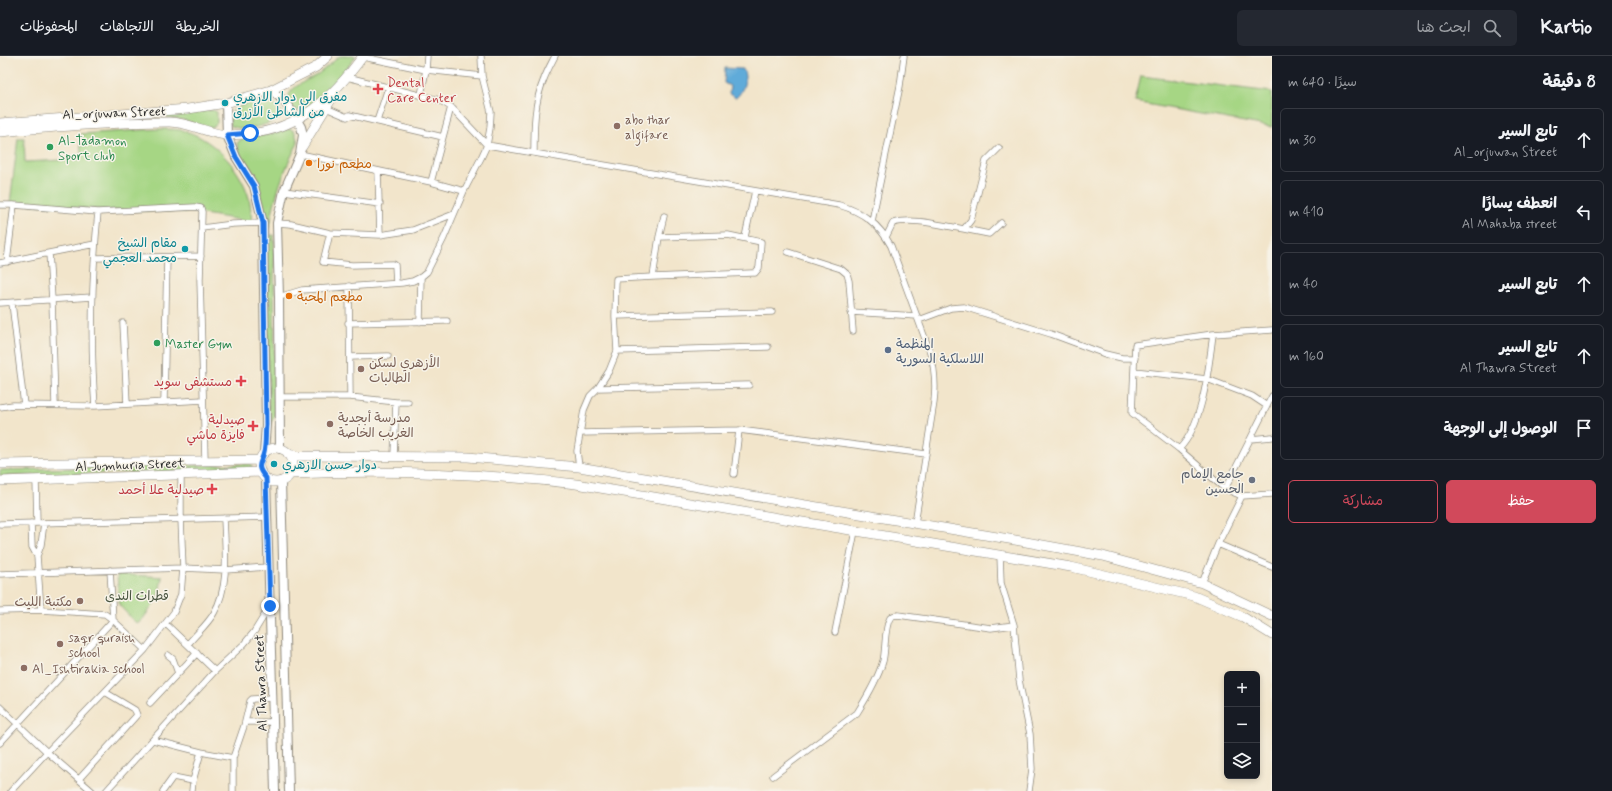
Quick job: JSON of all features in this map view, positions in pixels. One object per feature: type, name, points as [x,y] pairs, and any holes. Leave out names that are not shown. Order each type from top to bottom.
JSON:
[{"type":"main road","name":"Al_orjuwan Street","points":[[0,123],[188,109],[226,104],[271,90],[316,67],[328,56]]},
{"type":"main road","name":"Al_orjuwan Street","points":[[0,132],[83,125],[173,122],[227,135],[264,132],[280,128],[298,120],[322,102],[347,77],[363,57]]},
{"type":"main road","points":[[290,474],[292,464],[284,452],[280,425],[277,223],[284,192],[301,150],[339,85]]},
{"type":"main road","points":[[271,90],[283,100],[298,120],[303,135],[301,150]]},
{"type":"main road","points":[[226,104],[227,135],[236,157],[254,186],[263,223],[266,425],[262,457],[263,475],[276,482],[281,481],[290,474],[367,471],[526,478],[576,484],[1071,567],[1194,596],[1243,617],[1272,635]]},
{"type":"main road","points":[[264,234],[269,232],[277,233]]},
{"type":"main road","points":[[266,425],[271,428],[280,425]]},
{"type":"main road","points":[[262,457],[271,449],[298,456],[468,456],[579,467],[1103,556],[1202,583],[1272,616]]},
{"type":"main road","points":[[326,473],[320,465],[322,460],[347,456]]},
{"type":"main road","name":"Al Jumhuria Street","points":[[0,464],[205,460],[262,457]]},
{"type":"main road","points":[[526,478],[528,462]]},
{"type":"main road","name":"Al Jumhuria Street","points":[[0,481],[181,475],[263,475]]},
{"type":"main road","name":"Al Thawra Street","points":[[263,475],[267,517],[269,567],[275,791]]},
{"type":"main road","name":"Al Thawra Street","points":[[281,481],[289,791]]},
{"type":"main road","points":[[1071,567],[1071,557],[1075,551]]},
{"type":"main road","points":[[273,688],[286,686]]},
{"type":"main road","points":[[273,710],[280,707],[287,708]]},
{"type":"street","points":[[421,95],[427,56]]},
{"type":"street","points":[[279,296],[302,290],[413,281],[427,272],[487,145],[491,112],[482,76],[481,56]]},
{"type":"street","points":[[534,153],[534,122],[538,98],[543,79],[555,56]]},
{"type":"street","points":[[872,221],[900,86],[904,56]]},
{"type":"street","points":[[363,57],[426,70],[482,76]]},
{"type":"street","points":[[347,77],[439,100],[451,107],[487,145],[839,205],[857,211],[872,221],[886,237],[895,254],[932,360],[935,376],[934,402],[915,523]]},
{"type":"street","points":[[377,121],[388,88]]},
{"type":"street","points":[[431,182],[451,107]]},
{"type":"street","points":[[326,108],[347,117],[349,115],[443,137]]},
{"type":"street","points":[[964,229],[971,220],[986,161],[999,148]]},
{"type":"street","points":[[301,150],[378,171],[431,182],[464,191]]},
{"type":"street","points":[[378,171],[380,235]]},
{"type":"street","points":[[744,237],[755,191]]},
{"type":"street","points":[[284,192],[380,204]]},
{"type":"street","points":[[0,205],[98,212],[195,207],[201,208],[202,228],[200,280],[205,460]]},
{"type":"street","points":[[7,262],[14,205]]},
{"type":"street","points":[[95,406],[92,370],[92,297],[98,212]]},
{"type":"street","points":[[277,223],[291,224],[330,233],[380,235],[413,230],[454,214]]},
{"type":"street","points":[[653,277],[664,216]]},
{"type":"street","points":[[886,237],[892,223],[898,221],[910,221],[989,234],[1001,223]]},
{"type":"street","points":[[202,228],[226,224],[263,223]]},
{"type":"street","points":[[330,233],[323,262],[352,265],[394,264],[396,283]]},
{"type":"street","points":[[579,467],[577,451],[584,410],[590,396],[598,388],[610,371],[617,351],[615,316],[616,279],[755,273],[759,268],[761,242],[744,237],[728,235],[659,237]]},
{"type":"street","points":[[0,263],[95,244]]},
{"type":"street","points":[[788,252],[842,269],[846,272],[849,278],[853,331]]},
{"type":"street","points":[[49,253],[55,405]]},
{"type":"street","points":[[95,258],[201,256]]},
{"type":"street","points":[[164,401],[167,257]]},
{"type":"street","points":[[420,322],[421,277]]},
{"type":"street","points":[[349,286],[348,323],[350,397]]},
{"type":"street","points":[[0,303],[92,297]]},
{"type":"street","points":[[12,303],[24,405]]},
{"type":"street","points":[[851,312],[918,318],[951,308],[964,307],[1051,334],[1105,354],[1122,358],[1135,358]]},
{"type":"street","points":[[615,316],[772,312]]},
{"type":"street","points":[[348,323],[447,321]]},
{"type":"street","points":[[123,323],[127,404]]},
{"type":"street","points":[[1272,330],[1213,334],[1135,345],[1132,413],[1179,449],[1226,489],[1242,496],[1272,494]]},
{"type":"street","points":[[1179,449],[1187,442],[1198,412],[1207,379],[1213,334]]},
{"type":"street","points":[[617,351],[768,347]]},
{"type":"street","points":[[350,357],[388,356]]},
{"type":"street","points":[[1134,371],[1207,379],[1252,396],[1267,406]]},
{"type":"street","points":[[598,388],[749,385]]},
{"type":"street","points":[[1226,489],[1272,396]]},
{"type":"street","points":[[280,397],[350,397],[408,402]]},
{"type":"street","points":[[0,407],[13,405],[95,406],[203,400]]},
{"type":"street","points":[[394,456],[396,402]]},
{"type":"street","points":[[580,433],[739,430],[926,454]]},
{"type":"street","points":[[734,474],[739,430]]},
{"type":"street","points":[[1251,439],[1272,437]]},
{"type":"street","points":[[11,791],[145,650],[174,612],[181,594],[183,568],[181,475]]},
{"type":"street","points":[[36,480],[32,547],[37,556]]},
{"type":"street","points":[[1202,583],[1218,544],[1242,496]]},
{"type":"street","points":[[0,524],[267,517]]},
{"type":"street","points":[[188,644],[214,614],[222,596],[225,570],[224,518]]},
{"type":"street","points":[[41,610],[37,556],[41,544],[44,524]]},
{"type":"street","points":[[835,632],[855,531]]},
{"type":"street","points":[[1218,544],[1272,566]]},
{"type":"street","points":[[1000,555],[1001,584],[1014,625],[1019,680],[1030,734],[1032,769],[1029,791]]},
{"type":"street","points":[[0,574],[38,574],[183,568],[225,570],[269,567]]},
{"type":"street","points":[[0,743],[113,620],[110,570]]},
{"type":"street","points":[[106,791],[215,671],[254,632],[270,606]]},
{"type":"street","points":[[0,611],[41,610],[105,614],[145,650]]},
{"type":"street","points":[[773,776],[857,713],[880,670],[888,625],[890,618],[893,616],[898,615],[991,628],[1014,625]]},
{"type":"street","points":[[166,624],[215,671]]},
{"type":"street","points":[[150,703],[197,653]]},
{"type":"street","points":[[168,655],[173,659],[178,673]]},
{"type":"street","points":[[79,779],[137,715],[135,710],[105,692]]},
{"type":"street","points":[[233,791],[233,758],[245,722],[250,701],[254,699],[273,698]]},
{"type":"street","points":[[0,707],[47,752],[92,791]]},
{"type":"street","points":[[245,722],[273,722]]},
{"type":"street","points":[[153,740],[233,758]]},
{"type":"street","points":[[192,791],[193,781],[201,752]]},
{"type":"street","points":[[162,791],[173,778],[193,781]]},
{"type":"green space","points":[[340,56],[356,56],[320,99],[311,106],[302,110],[295,110],[288,97],[290,92],[300,84],[318,74]]},
{"type":"green space","points":[[1141,76],[1272,92],[1272,127],[1135,102]]},
{"type":"green space","points":[[265,100],[273,103],[279,108],[282,113],[279,119],[249,128],[237,128],[231,126],[230,119],[234,110],[246,104]]},
{"type":"green space","points":[[213,110],[217,112],[217,123],[213,127],[209,128],[167,117],[166,113]]},
{"type":"green space","points":[[172,129],[191,133],[213,146],[223,155],[239,175],[245,187],[250,201],[252,222],[192,212],[107,210],[10,203],[18,138],[24,138],[25,162],[81,159],[80,134]]},
{"type":"green space","points":[[281,129],[291,129],[295,132],[298,143],[280,184],[270,227],[264,227],[257,186],[240,154],[237,143],[244,137],[273,134]]},
{"type":"green space","points":[[274,235],[275,416],[269,424],[266,236]]},
{"type":"green space","points":[[251,464],[252,469],[0,476],[0,470]]},
{"type":"green space","name":"قطرات الندى","points":[[117,574],[162,577],[156,600],[137,624],[119,605]]},
{"type":"water","points":[[725,68],[743,69],[745,81],[741,92],[736,98],[729,94],[730,86],[724,83]]},
{"type":"place","name":"Dental Care Center","points":[[378,89]]},
{"type":"place","name":"مفرق الى دوار الازهري من الشاطئ الأزرق","points":[[225,103]]},
{"type":"place","name":"abo thar algifare","points":[[617,126]]},
{"type":"place","name":"Al-Tadamon Sport club","points":[[50,147]]},
{"type":"place","name":"مطعم نورا","points":[[309,163]]},
{"type":"place","name":"مقام الشيخ محمد العجمي","points":[[185,249]]},
{"type":"place","name":"مطعم المحبة","points":[[289,296]]},
{"type":"place","name":"Master Gym","points":[[157,343]]},
{"type":"place","name":"المنظمة اللاسلكية السورية","points":[[888,350]]},
{"type":"place","name":"الأزهري لسكن الطالبات","points":[[361,369]]},
{"type":"place","name":"مستشفى سويد","points":[[241,381]]},
{"type":"place","name":"مدرسة أبجدية الغريب الخاصة","points":[[330,424]]},
{"type":"place","name":"صيدلية فايزة ماشي","points":[[253,426]]},
{"type":"place","name":"دوار حسن الازهري","points":[[274,464]]},
{"type":"place","name":"جامع الإمام الحسين","points":[[1252,480]]},
{"type":"place","name":"صيدلية علا أحمد","points":[[212,489]]},
{"type":"place","name":"مكتبة الليث","points":[[80,601]]},
{"type":"place","name":"saqr quraish school","points":[[60,644]]},
{"type":"place","name":"Al_Ishtirakia school","points":[[24,668]]},
{"type":"route","points":[[250,133],[227,135],[236,157],[254,186],[259,200],[263,223],[266,425],[264,453],[259,464],[261,472],[266,478],[270,606]]}]
